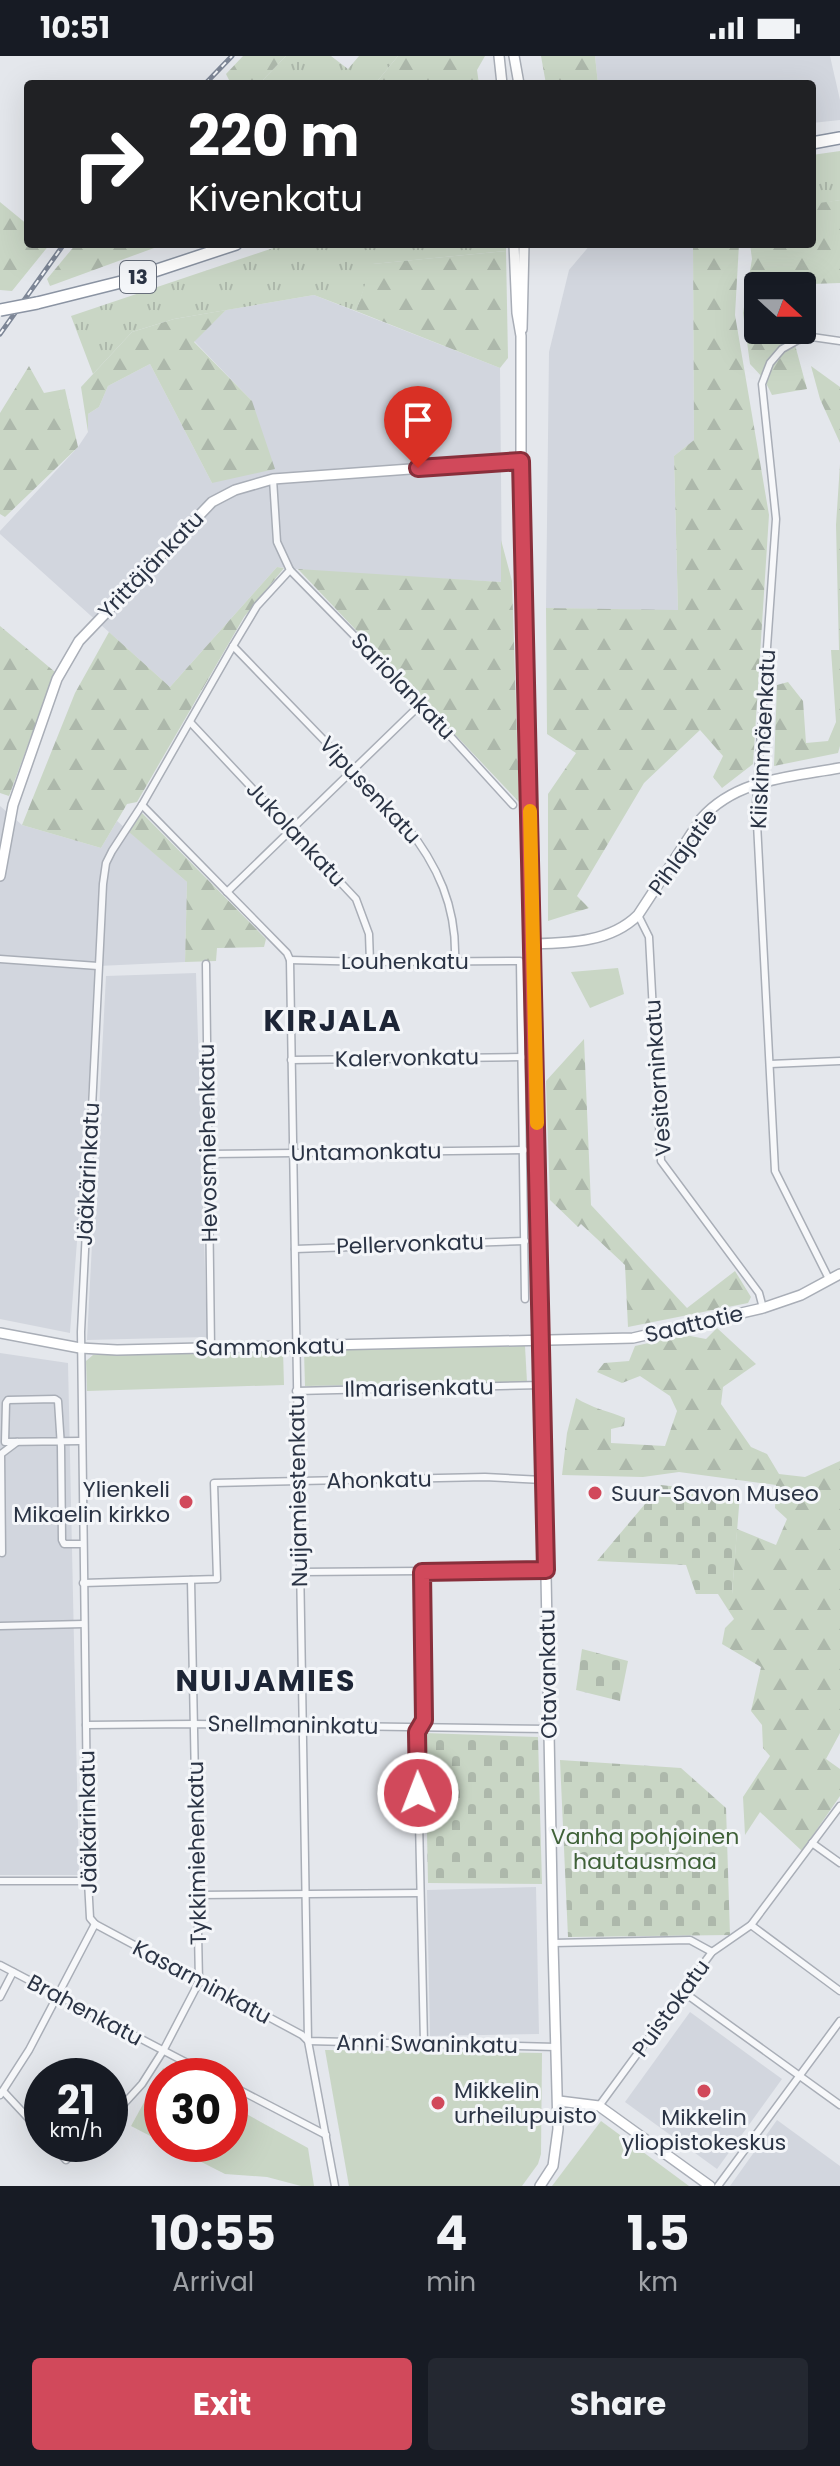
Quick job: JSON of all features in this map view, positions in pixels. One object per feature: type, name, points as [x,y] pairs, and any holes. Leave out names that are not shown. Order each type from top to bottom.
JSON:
[{"type":"highway","points":[[816,142],[840,138]]},
{"type":"highway","name":"13","points":[[0,310],[121,282],[224,248]]},
{"type":"street","points":[[499,56],[502,80]]},
{"type":"street","points":[[514,56],[518,80]]},
{"type":"street","name":"Otavankatu","points":[[514,248],[521,336],[521,461],[534,944],[546,1570],[544,1729],[553,1943],[551,2047],[559,2101],[556,2155],[540,2186]]},
{"type":"street","name":"Otavankatu","points":[[521,336],[524,319],[524,248]]},
{"type":"street","name":"Kiiskinmäenkatu","points":[[829,1279],[775,1171],[756,804],[776,519],[762,384],[770,363],[790,344],[812,337],[840,341]]},
{"type":"street","name":"Yrittäjänkatu","points":[[0,876],[13,805],[57,679],[79,641],[212,502],[235,490],[273,479],[521,461]]},
{"type":"street","points":[[273,479],[277,542],[290,570]]},
{"type":"street","name":"Jääkärinkatu","points":[[95,1924],[90,1918],[88,1881],[80,1348],[98,966],[106,863],[257,606],[290,570]]},
{"type":"street","name":"Sariolankatu","points":[[290,570],[421,704],[513,805]]},
{"type":"street","name":"Vipusenkatu","points":[[233,646],[404,823],[436,868],[453,914],[455,961]]},
{"type":"street","points":[[227,892],[421,704]]},
{"type":"street","name":"Jukolankatu","points":[[190,722],[356,899],[369,934],[370,962]]},
{"type":"street","name":"Pihlajatie","points":[[534,944],[580,941],[612,934],[628,925],[711,808],[733,792],[759,783],[840,768]]},
{"type":"street","points":[[142,805],[287,953],[290,960]]},
{"type":"street","name":"Vesitorninkatu","points":[[638,915],[645,927],[650,948],[661,1161],[759,1293],[763,1308]]},
{"type":"street","points":[[0,959],[98,966]]},
{"type":"street","name":"Louhenkatu","points":[[290,960],[520,961],[522,1057]]},
{"type":"street","name":"Nuijamiestenkatu","points":[[290,960],[308,2041],[335,2186]]},
{"type":"street","name":"Hevosmiehenkatu","points":[[206,964],[211,1348]]},
{"type":"street","points":[[522,1057],[525,1299]]},
{"type":"street","name":"Kalervonkatu","points":[[291,1060],[522,1057]]},
{"type":"street","points":[[770,1064],[840,1061]]},
{"type":"street","name":"Untamonkatu","points":[[208,1154],[524,1150]]},
{"type":"street","name":"Pellervonkatu","points":[[295,1249],[525,1241]]},
{"type":"street","name":"Saattotie","points":[[541,1340],[633,1338],[763,1308],[801,1295],[840,1274]]},
{"type":"street","name":"Sammonkatu","points":[[0,1333],[80,1348],[117,1350],[541,1340]]},
{"type":"street","name":"Ilmarisenkatu","points":[[296,1391],[542,1385]]},
{"type":"street","points":[[80,1441],[60,1441],[5,1442],[8,1400],[58,1401],[60,1441],[61,1535],[64,1544],[83,1544]]},
{"type":"street","points":[[2,1553],[1,1454],[17,1442]]},
{"type":"street","name":"Ahonkatu","points":[[191,1580],[217,1579],[214,1483],[485,1477],[543,1480]]},
{"type":"street","points":[[300,1572],[546,1570]]},
{"type":"street","points":[[422,1572],[424,1720],[417,1732],[424,2043]]},
{"type":"street","points":[[83,1583],[191,1580]]},
{"type":"street","name":"Tykkimiehenkatu","points":[[191,1580],[199,1982]]},
{"type":"street","points":[[0,1626],[84,1624]]},
{"type":"street","name":"Snellmaninkatu","points":[[86,1725],[544,1729]]},
{"type":"street","name":"Puistokatu","points":[[599,2106],[712,1952],[751,1925],[840,1806]]},
{"type":"street","points":[[812,1843],[840,1863]]},
{"type":"street","points":[[0,1881],[88,1881]]},
{"type":"street","points":[[197,1895],[420,1893]]},
{"type":"street","points":[[24,2115],[2,2093],[58,1997],[95,1924]]},
{"type":"street","name":"Kasarminkatu","points":[[95,1924],[308,2041]]},
{"type":"street","points":[[751,1925],[840,1991]]},
{"type":"street","points":[[553,1943],[690,1940],[712,1952]]},
{"type":"street","name":"Brahenkatu","points":[[0,1965],[177,2058]]},
{"type":"street","points":[[0,1997],[13,1972]]},
{"type":"street","points":[[128,2099],[163,2051],[199,1982]]},
{"type":"street","points":[[682,1991],[840,2105]]},
{"type":"street","points":[[718,2186],[840,2021]]},
{"type":"street","name":"Anni Swaninkatu","points":[[308,2041],[551,2047]]},
{"type":"street","points":[[248,2094],[326,2135]]},
{"type":"street","points":[[559,2101],[599,2106],[710,2186]]},
{"type":"shaded area","points":[[595,56],[830,56],[840,100],[840,120],[816,123],[816,80],[598,80]]},
{"type":"shaded area","points":[[588,248],[693,248],[694,440],[674,456],[678,611],[546,608],[549,352],[569,270]]},
{"type":"shaded area","points":[[314,295],[500,368],[502,582],[277,567],[170,687],[0,531],[78,447],[88,432],[88,414],[99,407],[108,386],[150,364],[212,483],[252,401],[194,341],[226,310]]},
{"type":"shaded area","points":[[0,806],[22,825],[101,848],[117,821],[187,882],[185,962],[98,966],[70,1333],[0,1319]]},
{"type":"shaded area","points":[[196,973],[207,1337],[87,1340],[106,976]]},
{"type":"shaded area","points":[[0,1353],[68,1363],[79,1875],[0,1875]]},
{"type":"shaded area","points":[[536,1887],[539,2034],[430,2036],[427,1890]]},
{"type":"shaded area","name":"Mikkelin yliopistokeskus","points":[[690,2012],[782,2079],[717,2169],[625,2102]]},
{"type":"shaded area","points":[[777,2120],[840,2166],[840,2186],[730,2186]]},
{"type":"green space","points":[[243,56],[286,56],[263,80],[229,80],[226,74]]},
{"type":"green space","points":[[286,56],[331,56],[348,69],[359,56],[398,56],[378,80],[263,80]]},
{"type":"green space","points":[[398,56],[485,56],[477,70],[478,80],[378,80]]},
{"type":"green space","points":[[541,56],[595,56],[598,80],[545,80]]},
{"type":"green space","points":[[840,151],[840,200],[816,204],[816,154]]},
{"type":"green space","points":[[840,200],[840,283],[816,284],[816,272],[750,272],[751,248],[816,248],[816,203]]},
{"type":"green space","points":[[0,202],[24,222],[24,248],[47,248],[12,291],[0,290]]},
{"type":"green space","points":[[73,248],[154,248],[50,286],[47,279]]},
{"type":"green space","points":[[273,248],[506,248],[506,251],[373,264],[356,311],[314,295],[174,319],[132,332],[93,374],[71,316]]},
{"type":"green space","points":[[693,248],[739,248],[735,315],[769,515],[753,764],[722,788],[713,777],[723,756],[700,730],[644,783],[577,896],[589,908],[548,921],[548,794],[576,753],[547,734],[546,608],[678,610],[674,456],[694,440]]},
{"type":"green space","points":[[506,251],[508,358],[500,368],[356,311],[372,264]]},
{"type":"green space","points":[[226,310],[194,342],[252,401],[275,469],[212,483],[150,364],[108,386],[99,407],[88,414],[88,432],[81,387],[132,332],[174,319]]},
{"type":"green space","points":[[747,344],[795,344],[807,389],[772,395],[764,379],[750,364]]},
{"type":"green space","points":[[29,366],[44,393],[65,389],[78,447],[5,517],[0,514],[0,413]]},
{"type":"green space","points":[[811,366],[840,387],[840,443],[820,399]]},
{"type":"green space","points":[[840,464],[840,746],[838,753],[774,766],[777,685],[788,682],[803,701],[806,743],[828,741],[836,722],[831,650],[839,650],[836,525]]},
{"type":"green space","points":[[501,540],[512,581],[519,802],[298,569],[501,582]]},
{"type":"green space","points":[[277,567],[284,568],[244,617],[137,802],[127,804],[101,848],[22,825],[75,693],[109,632],[170,687]]},
{"type":"green space","points":[[0,626],[55,672],[9,796],[0,793]]},
{"type":"green space","points":[[142,813],[266,939],[264,947],[217,948],[216,961],[185,962],[187,882],[129,832]]},
{"type":"green space","points":[[618,968],[624,994],[590,1008],[571,972]]},
{"type":"green space","points":[[584,1039],[591,1205],[687,1308],[735,1271],[751,1297],[748,1303],[628,1327],[625,1265],[550,1200],[546,1081]]},
{"type":"green space","points":[[717,1328],[756,1364],[723,1387],[721,1404],[751,1447],[767,1454],[779,1474],[805,1477],[840,1461],[840,1733],[826,1759],[840,1769],[840,1796],[802,1851],[760,1812],[745,1835],[743,1797],[770,1756],[763,1748],[762,1725],[751,1711],[761,1667],[722,1644],[725,1628],[734,1619],[718,1594],[732,1594],[737,1529],[776,1545],[787,1519],[775,1508],[776,1485],[679,1472],[643,1477],[562,1475],[567,1433],[576,1398],[625,1418],[624,1426],[611,1429],[611,1443],[665,1446],[677,1411],[670,1396],[640,1376],[622,1383],[597,1372],[604,1363],[629,1361],[635,1346],[685,1335],[706,1339]]},
{"type":"green space","points":[[525,1346],[527,1382],[305,1386],[304,1351]]},
{"type":"green space","points":[[283,1351],[284,1385],[87,1391],[86,1361],[93,1355]]},
{"type":"green space","points":[[661,1485],[740,1494],[732,1594],[696,1594],[686,1565],[597,1561]]},
{"type":"green space","points":[[582,1649],[628,1661],[620,1701],[576,1690]]},
{"type":"green space","points":[[425,1733],[538,1737],[542,1884],[428,1883]]},
{"type":"green space","name":"Vanha pohjoinen hautausmaa","points":[[560,1760],[681,1768],[726,1808],[730,1935],[568,1937]]},
{"type":"green space","name":"Mikkelin urheilupuisto","points":[[325,2050],[542,2053],[541,2154],[538,2164],[522,2186],[349,2186]]},
{"type":"green space","points":[[144,2102],[144,2133],[131,2126]]},
{"type":"green space","points":[[248,2115],[308,2148],[314,2186],[301,2186],[267,2177],[225,2174],[201,2162],[248,2162]]},
{"type":"green space","points":[[601,2121],[689,2186],[552,2186]]},
{"type":"railway","points":[[209,80],[232,56]]},
{"type":"railway","points":[[0,334],[61,248]]},
{"type":"slow traffic","points":[[530,811],[537,1123]]},
{"type":"place","name":"Suur-Savon Museo","points":[[595,1493]]},
{"type":"place","name":"Ylienkeli Mikaelin kirkko","points":[[186,1502]]},
{"type":"place","name":"Mikkelin yliopistokeskus","points":[[704,2091]]},
{"type":"place","name":"Mikkelin urheilupuisto","points":[[438,2103]]},
{"type":"district","name":"KIRJALA","points":[[333,1020]]},
{"type":"district","name":"NUIJAMIES","points":[[266,1680]]},
{"type":"route","points":[[418,468],[521,461],[546,1570],[422,1572],[424,1720],[417,1732],[418,1793]]}]
